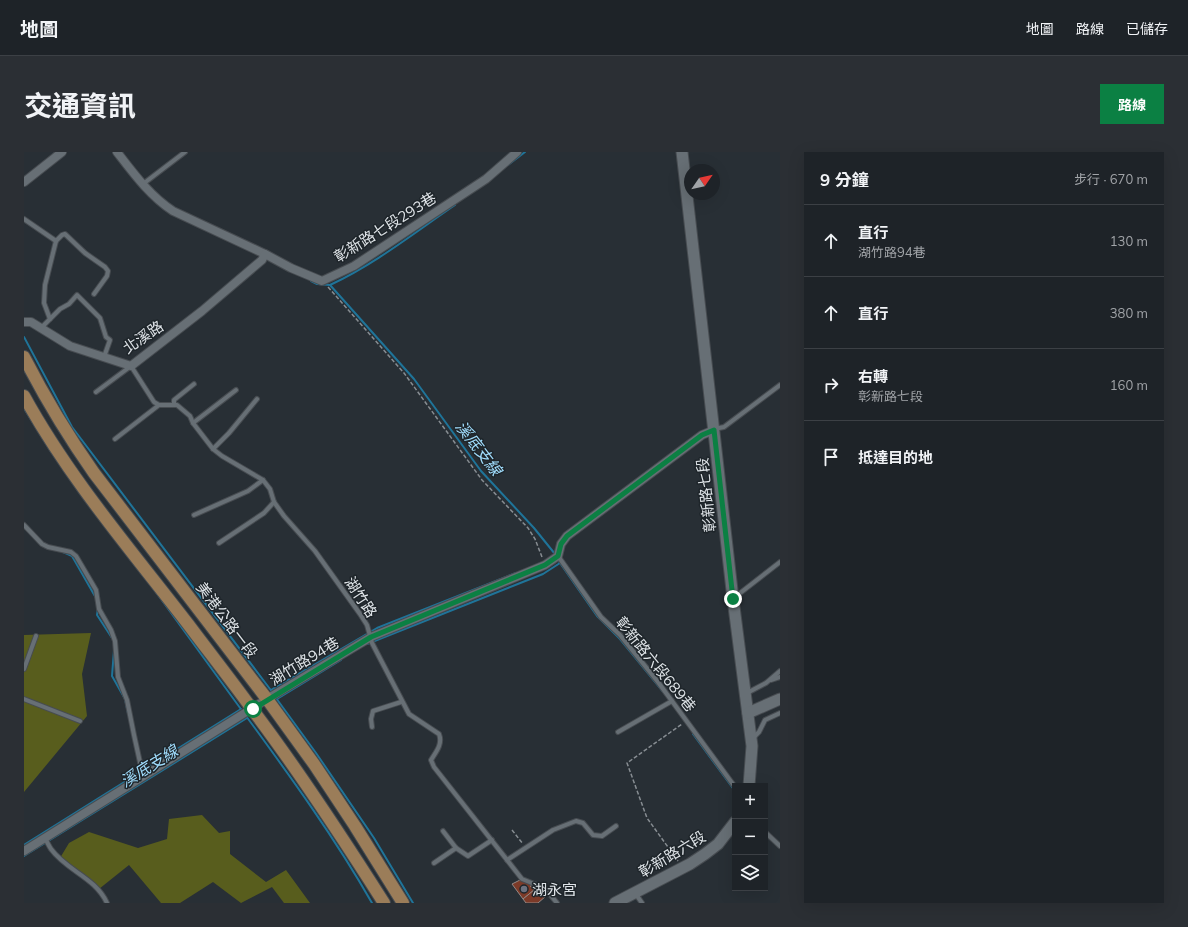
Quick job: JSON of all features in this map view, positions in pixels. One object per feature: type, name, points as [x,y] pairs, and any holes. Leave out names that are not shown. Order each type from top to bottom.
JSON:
[{"type":"main road","name":"美港公路一段","points":[[24,358],[42,393],[69,438],[267,699],[314,764],[403,903]]},
{"type":"main road","points":[[24,396],[59,454],[90,497],[253,709],[384,903]]},
{"type":"street","points":[[24,182],[62,152]]},
{"type":"street","points":[[117,152],[142,185],[161,203],[173,211],[264,257],[322,281]]},
{"type":"street","name":"彰新路七段293巷","points":[[322,281],[354,266],[486,179],[517,152]]},
{"type":"street","name":"彰新路七段","points":[[682,152],[733,599],[752,746],[749,783]]},
{"type":"street","name":"北溪路","points":[[24,322],[31,322],[70,346],[131,366],[202,311],[264,257]]},
{"type":"street","points":[[558,556],[561,544],[567,536],[702,435],[714,430]]},
{"type":"street","name":"湖竹路94巷","points":[[24,851],[267,699],[371,637],[545,565],[558,556]]},
{"type":"street","points":[[748,713],[780,699]]},
{"type":"street","name":"彰新路六段","points":[[615,903],[683,868],[705,854],[718,844],[732,826]]},
{"type":"lane","points":[[142,185],[185,152]]},
{"type":"lane","points":[[24,219],[56,241]]},
{"type":"lane","points":[[50,319],[44,303],[45,285],[56,241],[62,235],[65,234],[85,253],[105,267],[108,271],[107,276],[94,294]]},
{"type":"lane","points":[[41,328],[60,309],[69,304],[77,295],[100,318],[106,337],[110,340],[104,357]]},
{"type":"lane","points":[[96,392],[131,366],[154,402],[159,405],[177,405],[190,416],[193,423],[213,449],[222,456],[263,480],[248,491],[194,515]]},
{"type":"lane","points":[[174,405],[174,400],[194,384]]},
{"type":"lane","points":[[714,430],[724,427],[780,385]]},
{"type":"lane","points":[[193,423],[236,390]]},
{"type":"lane","points":[[213,449],[229,433],[257,399]]},
{"type":"lane","points":[[115,439],[159,405]]},
{"type":"lane","name":"湖竹路","points":[[263,480],[270,489],[274,502],[303,539],[315,550],[356,608],[366,625],[372,643],[401,702],[409,714],[439,734],[441,739],[440,744],[431,760],[434,767],[522,879],[544,888],[556,903]]},
{"type":"lane","points":[[219,543],[264,514],[274,502]]},
{"type":"lane","points":[[24,525],[42,544],[48,547],[71,552],[76,556],[96,590],[99,609],[111,630],[115,641],[118,677],[127,700],[143,776]]},
{"type":"lane","name":"彰新路六段689巷","points":[[558,556],[601,618],[620,635],[672,701],[732,783]]},
{"type":"lane","points":[[733,599],[780,562]]},
{"type":"lane","points":[[24,669],[36,636]]},
{"type":"lane","points":[[766,683],[780,671]]},
{"type":"lane","points":[[745,694],[780,677]]},
{"type":"lane","points":[[24,699],[80,721]]},
{"type":"lane","points":[[618,732],[672,701]]},
{"type":"lane","points":[[372,727],[371,719],[373,711],[401,702]]},
{"type":"lane","points":[[751,740],[765,720],[780,713]]},
{"type":"lane","points":[[507,860],[553,830],[576,821],[583,823],[593,835],[602,836],[616,826]]},
{"type":"lane","points":[[443,831],[456,848],[468,856],[492,840]]},
{"type":"lane","points":[[768,835],[780,846]]},
{"type":"lane","points":[[45,838],[52,850],[69,866],[94,884],[107,903]]},
{"type":"lane","points":[[434,863],[456,848]]},
{"type":"lane","points":[[635,893],[642,903]]},
{"type":"path","points":[[322,281],[404,373],[482,480],[528,528],[535,540],[545,565]]},
{"type":"path","points":[[683,868],[647,818],[627,763],[687,721]]},
{"type":"path","points":[[512,830],[526,848]]},
{"type":"green space","points":[[91,633],[82,674],[87,716],[24,792],[24,635]]},
{"type":"green space","points":[[202,815],[219,833],[230,831],[230,854],[266,882],[286,870],[310,903],[284,903],[272,887],[241,903],[213,882],[180,903],[161,903],[129,865],[99,889],[60,858],[69,843],[89,832],[138,848],[167,839],[169,819]]},
{"type":"building","name":"湖永宮","points":[[520,880],[531,884],[531,887],[534,890],[523,899],[512,884]]},
{"type":"building","points":[[531,884],[539,886],[546,896],[538,903],[526,903],[523,899],[534,890],[531,887]]},
{"type":"waterway","name":"溪底支線","points":[[508,165],[525,152]]},
{"type":"waterway","name":"溪底支線","points":[[455,205],[379,258],[330,285],[414,379],[481,471],[534,528],[555,554]]},
{"type":"waterway","points":[[311,281],[317,284],[330,285]]},
{"type":"waterway","points":[[24,337],[72,427],[273,693]]},
{"type":"waterway","points":[[24,408],[52,453]]},
{"type":"waterway","points":[[63,552],[72,556],[96,598]]},
{"type":"waterway","name":"溪底支線","points":[[367,644],[543,574],[560,563],[557,558]]},
{"type":"waterway","points":[[560,563],[597,616],[620,639],[665,694]]},
{"type":"waterway","points":[[271,690],[377,628],[516,573]]},
{"type":"waterway","points":[[153,588],[243,712]]},
{"type":"waterway","points":[[98,608],[97,615],[112,638]]},
{"type":"waterway","points":[[114,650],[112,676],[125,699],[128,713]]},
{"type":"waterway","name":"溪底支線","points":[[277,699],[341,660]]},
{"type":"waterway","points":[[276,698],[316,753],[374,838],[413,903]]},
{"type":"waterway","points":[[24,845],[241,709]]},
{"type":"waterway","points":[[246,716],[327,831],[372,903]]},
{"type":"waterway","name":"溪底支線","points":[[24,856],[247,718]]},
{"type":"waterway","points":[[693,734],[732,787]]},
{"type":"place","name":"湖永宮","points":[[524,889]]},
{"type":"route","points":[[253,709],[267,699],[371,637],[545,565],[558,556],[561,544],[567,536],[702,435],[714,430],[733,599]]}]
